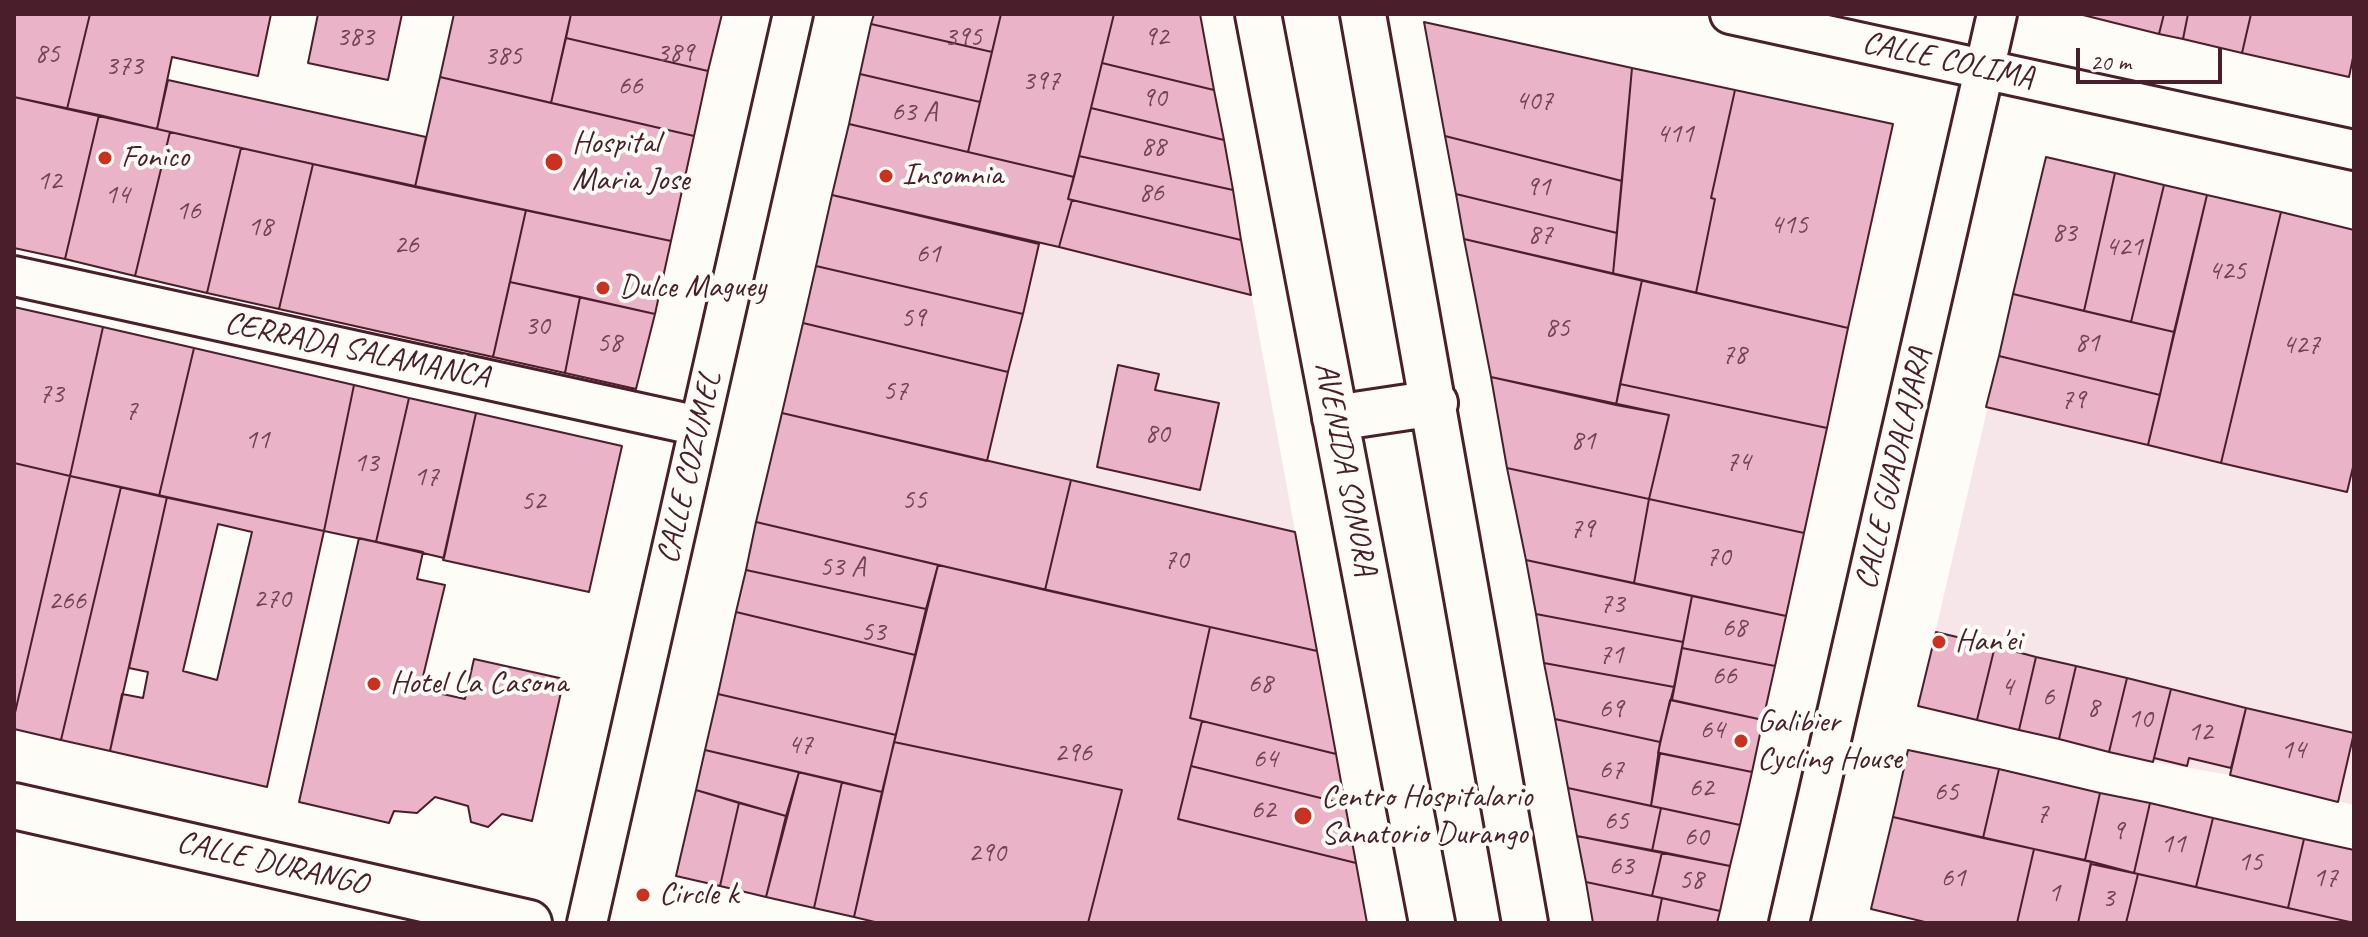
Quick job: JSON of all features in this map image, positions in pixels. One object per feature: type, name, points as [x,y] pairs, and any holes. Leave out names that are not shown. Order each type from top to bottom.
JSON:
[{"type":"main road","name":"AVENIDA SONORA","points":[[1258,14],[1432,923]]},
{"type":"main road","points":[[1363,14],[1435,403],[1525,923]]},
{"type":"main road","points":[[1335,418],[1435,403]]},
{"type":"main road","name":"CALLE DURANGO","points":[[14,806],[529,923]]},
{"type":"street","name":"CALLE COZUMEL","points":[[587,923],[793,14]]},
{"type":"street","name":"CALLE COLIMA","points":[[1730,14],[2354,150]]},
{"type":"street","name":"CALLE GUADALAJARA","points":[[1789,923],[1997,14]]},
{"type":"street","name":"CERRADA SALAMANCA","points":[[14,276],[699,426]]},
{"type":"shaded area","points":[[874,14],[1001,14],[968,152],[1073,177],[1114,14],[1200,14],[1356,863],[1178,819],[1190,718],[1210,627],[782,413]]},
{"type":"shaded area","points":[[2046,157],[2354,230],[2354,805],[2230,775],[2153,762],[1918,706]]},
{"type":"building","points":[[14,14],[90,14],[67,109],[14,97]]},
{"type":"building","points":[[90,14],[271,14],[258,76],[172,57],[157,129],[67,109]]},
{"type":"building","points":[[318,14],[402,14],[388,80],[308,63]]},
{"type":"building","points":[[454,14],[571,14],[551,103],[440,77]]},
{"type":"building","points":[[571,14],[722,14],[708,71],[566,38]]},
{"type":"building","points":[[874,14],[1001,14],[992,52],[871,24]]},
{"type":"building","points":[[1001,14],[1114,14],[1074,177],[968,152]]},
{"type":"building","points":[[1114,14],[1200,14],[1214,90],[1102,63]]},
{"type":"building","points":[[2079,14],[2164,14],[2159,34]]},
{"type":"building","points":[[2164,14],[2188,14],[2183,39],[2159,34]]},
{"type":"building","points":[[2188,14],[2251,14],[2242,53],[2183,39]]},
{"type":"building","points":[[2251,14],[2354,14],[2354,53],[2349,77],[2242,53]]},
{"type":"building","points":[[1424,22],[1632,68],[1622,181],[1445,136]]},
{"type":"building","points":[[871,24],[992,52],[980,102],[860,74]]},
{"type":"building","points":[[566,38],[708,71],[694,136],[551,103]]},
{"type":"building","points":[[1102,63],[1214,90],[1224,140],[1091,108]]},
{"type":"building","points":[[1632,68],[1735,90],[1711,198],[1715,199],[1696,293],[1613,274]]},
{"type":"building","points":[[860,74],[980,102],[968,152],[849,124]]},
{"type":"building","name":"Hospital Maria Jose","points":[[440,77],[694,136],[671,241],[415,187]]},
{"type":"building","points":[[168,80],[426,137],[415,187],[157,129]]},
{"type":"building","points":[[1735,90],[1893,124],[1848,328],[1696,293],[1715,199],[1711,198]]},
{"type":"building","points":[[14,97],[99,115],[65,259],[14,248]]},
{"type":"building","points":[[1091,108],[1224,140],[1233,190],[1079,156]]},
{"type":"building","points":[[99,115],[170,132],[135,276],[65,259]]},
{"type":"building","points":[[849,124],[1074,177],[1068,199],[1072,200],[1059,247],[832,195]]},
{"type":"building","points":[[170,132],[241,148],[207,293],[135,276]]},
{"type":"building","points":[[1445,136],[1622,181],[1617,233],[1456,194]]},
{"type":"building","points":[[241,148],[313,164],[279,309],[207,293]]},
{"type":"building","points":[[1079,156],[1233,190],[1241,240],[1068,199]]},
{"type":"building","points":[[2046,157],[2115,173],[2084,311],[2013,294]]},
{"type":"building","points":[[313,164],[526,210],[493,357],[279,309]]},
{"type":"building","points":[[2115,173],[2164,185],[2131,322],[2084,311]]},
{"type":"building","points":[[2164,185],[2207,195],[2174,332],[2131,322]]},
{"type":"building","points":[[1456,194],[1617,233],[1613,274],[1464,239]]},
{"type":"building","points":[[832,195],[1039,244],[1023,314],[816,266]]},
{"type":"building","points":[[2207,195],[2281,212],[2221,463],[2148,445]]},
{"type":"building","points":[[1072,200],[1241,240],[1251,295],[1059,247]]},
{"type":"building","points":[[526,210],[671,241],[655,314],[510,282]]},
{"type":"building","points":[[2281,212],[2354,230],[2354,463],[2347,492],[2221,463]]},
{"type":"building","points":[[1464,239],[1642,280],[1616,405],[1491,377]]},
{"type":"building","points":[[816,266],[1023,314],[1008,372],[803,323]]},
{"type":"building","points":[[1642,280],[1848,328],[1827,428],[1620,384]]},
{"type":"building","points":[[510,282],[580,297],[565,373],[493,357]]},
{"type":"building","points":[[2013,294],[2174,332],[2160,395],[1999,356]]},
{"type":"building","points":[[580,297],[655,314],[636,389],[565,373]]},
{"type":"building","points":[[14,307],[103,327],[70,476],[14,463]]},
{"type":"building","points":[[803,323],[1008,372],[987,461],[782,413]]},
{"type":"building","points":[[103,327],[194,348],[159,496],[70,476]]},
{"type":"building","points":[[194,348],[354,385],[324,531],[159,496]]},
{"type":"building","points":[[1999,356],[2160,395],[2148,445],[1986,407]]},
{"type":"building","points":[[1118,365],[1159,374],[1155,390],[1219,403],[1200,490],[1097,467]]},
{"type":"building","points":[[1491,377],[1669,415],[1649,499],[1507,468]]},
{"type":"building","points":[[1620,384],[1827,428],[1804,533],[1649,499],[1669,415],[1616,405]]},
{"type":"building","points":[[354,385],[409,398],[376,542],[324,531]]},
{"type":"building","points":[[409,398],[476,413],[444,558],[376,542]]},
{"type":"building","points":[[476,413],[622,446],[589,592],[443,560]]},
{"type":"building","points":[[782,413],[1071,480],[1045,590],[756,522]]},
{"type":"building","points":[[14,463],[70,476],[14,717]]},
{"type":"building","points":[[1507,468],[1649,499],[1634,583],[1526,560]]},
{"type":"building","points":[[70,476],[121,487],[61,740],[14,729],[14,717]]},
{"type":"building","points":[[1071,480],[1295,532],[1317,651],[1045,590]]},
{"type":"building","points":[[121,487],[167,497],[110,751],[61,740]]},
{"type":"building","points":[[167,497],[324,531],[267,787],[110,751],[122,694],[143,698],[148,672],[129,668]],"holes":[[[218,524],[252,532],[217,680],[183,671]]]},
{"type":"building","points":[[1649,499],[1804,533],[1786,616],[1634,583]]},
{"type":"building","points":[[756,522],[938,565],[926,609],[746,570]]},
{"type":"building","name":"Hotel La Casona","points":[[359,538],[423,552],[417,579],[445,585],[420,689],[465,699],[474,659],[564,679],[532,821],[502,814],[488,827],[471,822],[468,806],[435,797],[417,813],[394,811],[389,823],[299,802]]},
{"type":"building","points":[[1526,560],[1692,596],[1683,642],[1536,614]]},
{"type":"building","points":[[938,565],[1210,627],[1190,718],[1202,721],[1178,819],[1356,863],[1367,923],[1088,923],[1122,790],[894,742]]},
{"type":"building","points":[[746,570],[926,609],[915,655],[736,612]]},
{"type":"building","points":[[1692,596],[1786,616],[1775,666],[1682,648]]},
{"type":"building","points":[[736,612],[915,655],[896,735],[718,694]]},
{"type":"building","points":[[1536,614],[1683,642],[1674,687],[1544,663]]},
{"type":"building","points":[[1210,627],[1317,651],[1336,754],[1190,718]]},
{"type":"building","points":[[1936,632],[1995,646],[1977,720],[1918,706]]},
{"type":"building","points":[[1995,646],[2036,657],[2019,730],[1977,720]]},
{"type":"building","points":[[1682,648],[1775,666],[1763,720],[1672,700]]},
{"type":"building","points":[[2036,657],[2076,666],[2059,739],[2019,730]]},
{"type":"building","points":[[1544,663],[1674,687],[1660,742],[1555,719]]},
{"type":"building","points":[[2076,666],[2127,678],[2109,752],[2059,739]]},
{"type":"building","points":[[2127,678],[2171,689],[2153,762],[2109,752]]},
{"type":"building","points":[[2171,689],[2246,708],[2231,768],[2189,758],[2187,766],[2154,758]]},
{"type":"building","points":[[718,694],[896,735],[882,792],[705,750]]},
{"type":"building","points":[[1670,700],[1763,720],[1752,772],[1658,753]]},
{"type":"building","points":[[2246,708],[2354,733],[2338,802],[2230,775]]},
{"type":"building","points":[[1555,719],[1660,742],[1651,806],[1568,788]]},
{"type":"building","points":[[1202,721],[1336,754],[1345,804],[1191,766]]},
{"type":"building","points":[[894,742],[1122,790],[1088,923],[879,923],[854,917]]},
{"type":"building","points":[[705,750],[799,772],[786,816],[696,790]]},
{"type":"building","points":[[1908,750],[1999,769],[1983,838],[1893,817]]},
{"type":"building","points":[[1660,753],[1752,772],[1740,825],[1651,806]]},
{"type":"building","points":[[1191,766],[1345,804],[1356,863],[1178,819]]},
{"type":"building","points":[[1999,769],[2100,793],[2085,860],[1983,838]]},
{"type":"building","points":[[799,772],[842,782],[814,908],[766,897]]},
{"type":"building","points":[[842,782],[882,792],[854,917],[814,908]]},
{"type":"building","points":[[1568,788],[1661,808],[1652,851],[1577,836]]},
{"type":"building","points":[[696,790],[739,803],[720,886],[676,876]]},
{"type":"building","points":[[2100,793],[2150,803],[2134,873],[2085,860]]},
{"type":"building","points":[[739,803],[786,816],[766,897],[720,886]]},
{"type":"building","points":[[2150,803],[2213,818],[2196,887],[2134,873]]},
{"type":"building","points":[[1661,808],[1740,825],[1730,866],[1652,851]]},
{"type":"building","points":[[1893,817],[2034,849],[2017,923],[1929,923],[1871,909]]},
{"type":"building","points":[[2213,818],[2304,839],[2288,908],[2196,887]]},
{"type":"building","points":[[1577,836],[1662,852],[1652,896],[1586,882]]},
{"type":"building","points":[[2304,839],[2354,850],[2354,923],[2288,908]]},
{"type":"building","points":[[2034,849],[2091,862],[2078,923],[2017,923]]},
{"type":"building","points":[[1662,852],[1730,866],[1720,911],[1652,896]]},
{"type":"building","points":[[2091,864],[2138,874],[2126,923],[2078,923]]},
{"type":"building","points":[[2138,874],[2288,908],[2354,923],[2126,923]]},
{"type":"building","points":[[1586,882],[1662,898],[1657,923],[1593,923]]},
{"type":"building","points":[[1662,898],[1720,911],[1717,923],[1657,923]]},
{"type":"place","name":"Fonico","points":[[105,158]]},
{"type":"place","name":"Hospital Maria Jose","points":[[554,162]]},
{"type":"place","name":"Insomnia","points":[[886,176]]},
{"type":"place","name":"Dulce Maguey","points":[[603,288]]},
{"type":"place","name":"Han'ei","points":[[1939,642]]},
{"type":"place","name":"Hotel La Casona","points":[[374,684]]},
{"type":"place","name":"Galibier Cycling House","points":[[1741,741]]},
{"type":"place","name":"Centro Hospitalario Sanatorio Durango","points":[[1303,816]]},
{"type":"place","name":"Circle k","points":[[643,895]]}]
